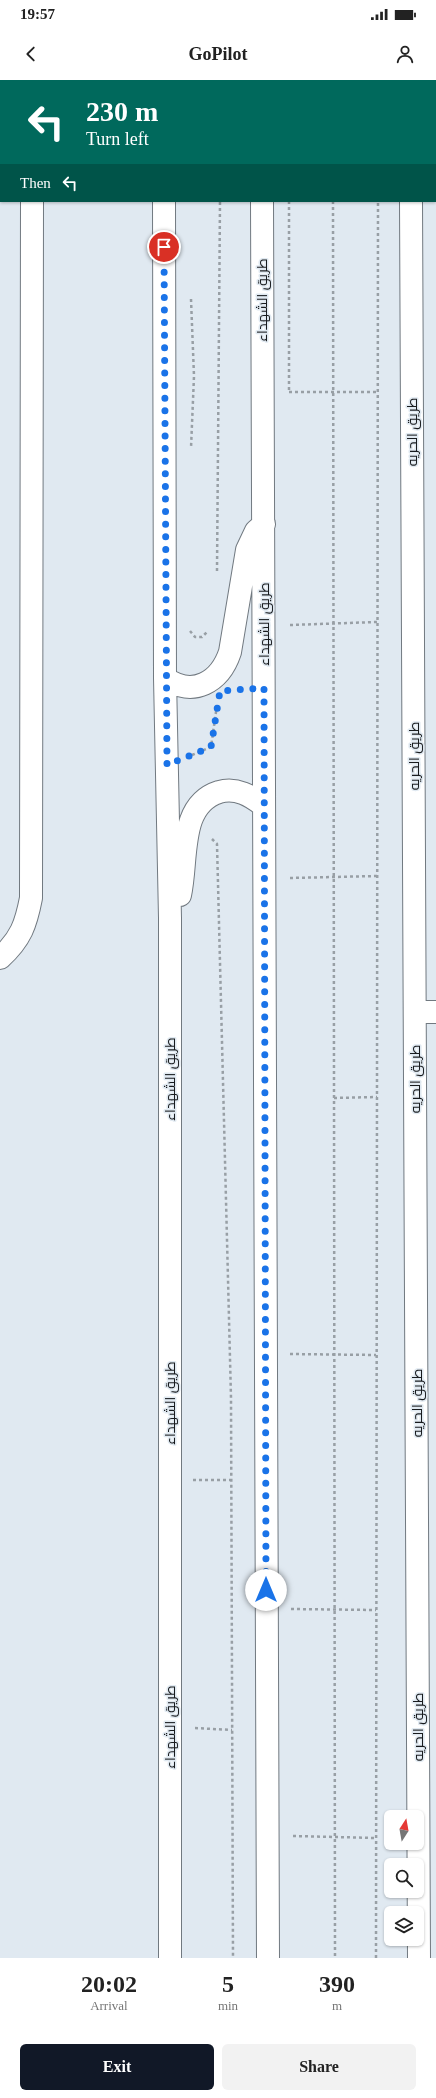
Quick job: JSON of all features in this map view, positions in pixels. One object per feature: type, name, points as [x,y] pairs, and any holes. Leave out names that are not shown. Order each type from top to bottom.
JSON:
[{"type":"main road","points":[[0,958],[18,940],[27,920],[31,898],[32,202]]},
{"type":"main road","name":"طريق الشهداء","points":[[164,202],[165,678],[170,918],[170,1958]]},
{"type":"main road","name":"طريق الشهداء","points":[[262,202],[268,1958]]},
{"type":"main road","name":"طريق الحريه","points":[[411,202],[426,1012],[426,1476],[419,1958]]},
{"type":"main road","points":[[165,678],[175,685],[187,687],[199,686],[210,681],[223,669],[230,652],[247,550],[256,531],[264,524]]},
{"type":"main road","points":[[170,918],[182,887],[188,827],[193,814],[201,803],[211,795],[225,791],[238,791],[251,796],[264,806]]},
{"type":"path","points":[[217,573],[220,202]]},
{"type":"path","points":[[333,202],[335,1958]]},
{"type":"path","points":[[376,1958],[378,202]]},
{"type":"path","points":[[191,296],[194,376],[191,452]]},
{"type":"path","points":[[289,392],[378,392]]},
{"type":"path","points":[[290,625],[378,622]]},
{"type":"path","points":[[190,624],[190,632],[195,637],[202,637],[208,632],[210,625]]},
{"type":"path","points":[[167,765],[211,747],[218,698]]},
{"type":"path","points":[[211,839],[217,844],[231,1398],[233,1958]]},
{"type":"path","points":[[290,878],[377,876]]},
{"type":"path","points":[[334,1098],[377,1097]]},
{"type":"path","points":[[290,1354],[376,1355]]},
{"type":"path","points":[[191,1473],[191,1480],[231,1480]]},
{"type":"path","points":[[290,1609],[376,1610]]},
{"type":"path","points":[[188,1728],[232,1730]]},
{"type":"path","points":[[290,1836],[376,1838]]},
{"type":"route","points":[[164,247],[165,678],[167,765],[211,747],[220,691],[264,688],[266,1590]]}]
